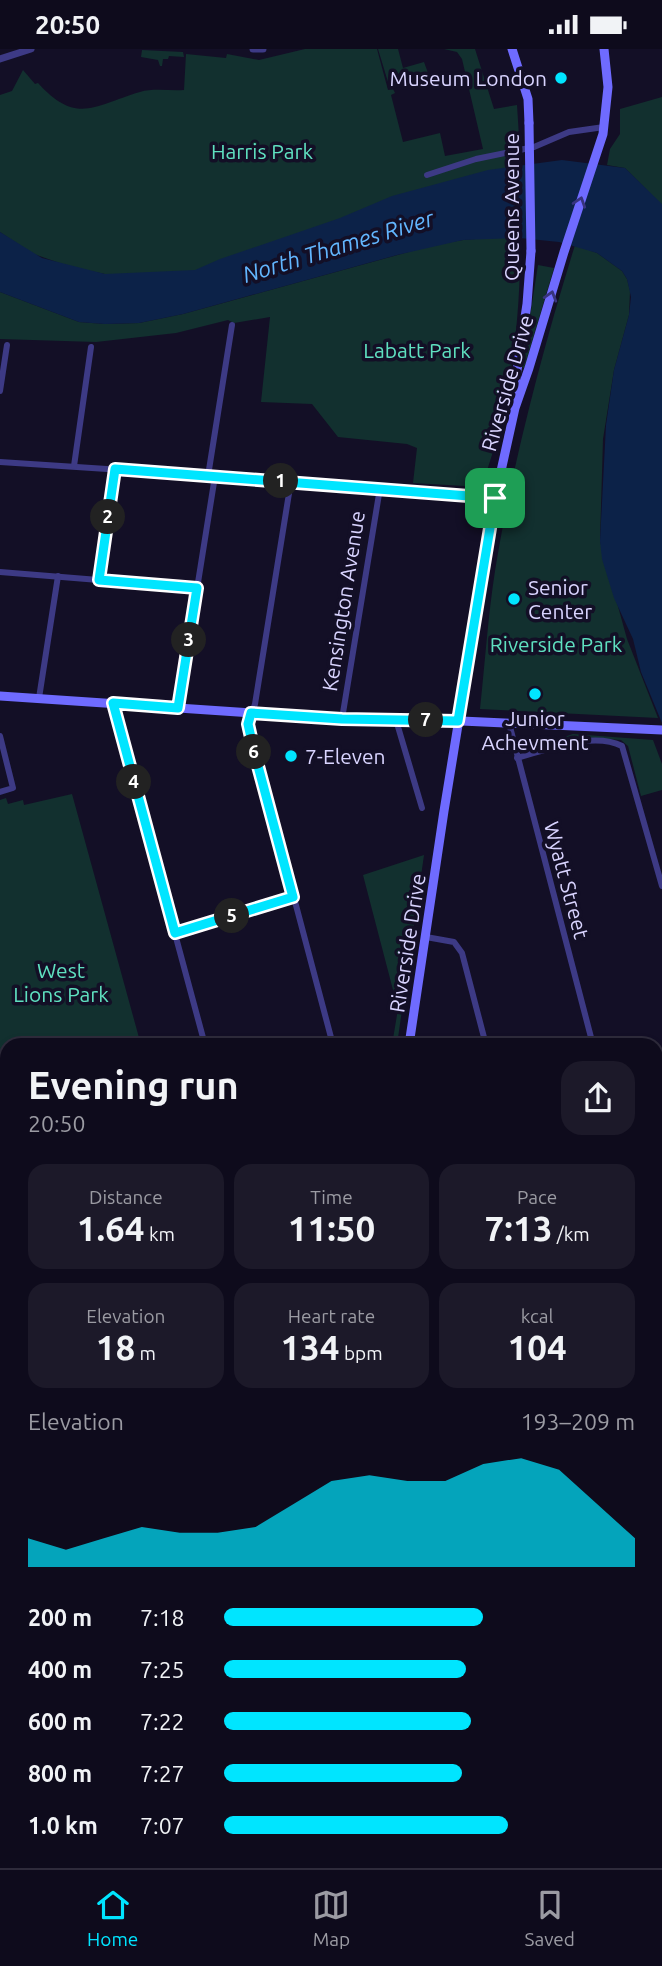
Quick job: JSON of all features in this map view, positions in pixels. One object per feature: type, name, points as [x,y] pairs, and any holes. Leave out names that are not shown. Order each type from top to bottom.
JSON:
[{"type":"main road","name":"Queens Avenue","points":[[512,49],[528,99],[531,251],[527,304],[512,403],[515,408]]},
{"type":"main road","name":"Riverside Drive","points":[[410,1038],[495,498],[515,408],[601,141],[608,87],[604,49]]},
{"type":"main road","points":[[0,696],[342,719],[662,730]]},
{"type":"street","points":[[0,58],[31,49]]},
{"type":"street","points":[[253,49],[263,49]]},
{"type":"street","points":[[427,175],[475,159],[534,147],[569,132],[604,127]]},
{"type":"street","points":[[178,708],[232,325]]},
{"type":"street","points":[[0,391],[7,345]]},
{"type":"street","points":[[74,466],[91,347]]},
{"type":"street","points":[[0,462],[291,481],[495,498]]},
{"type":"street","points":[[99,580],[115,469]]},
{"type":"street","points":[[291,481],[255,704],[248,724],[331,1038]]},
{"type":"street","name":"Kensington Avenue","points":[[342,719],[380,488]]},
{"type":"street","points":[[0,572],[197,588]]},
{"type":"street","points":[[39,698],[58,576]]},
{"type":"street","points":[[113,703],[203,1038]]},
{"type":"street","points":[[396,720],[422,808]]},
{"type":"street","name":"Wyatt Street","points":[[509,723],[591,1038]]},
{"type":"street","points":[[0,736],[13,788],[0,792]]},
{"type":"street","points":[[517,758],[576,741],[622,746],[662,886]]},
{"type":"street","points":[[175,933],[293,897]]},
{"type":"street","points":[[426,937],[454,942],[462,953],[484,1038]]},
{"type":"green space","name":"Harris Park","points":[[305,49],[377,49],[388,90],[393,89],[395,93],[391,95],[403,142],[440,133],[445,156],[483,149],[462,59],[457,52],[444,49],[475,49],[494,109],[517,105],[521,168],[181,276],[105,274],[71,267],[31,253],[0,232],[0,95],[12,91],[23,70],[35,84],[38,83],[64,104],[87,109],[145,91],[184,90],[186,54],[226,58],[227,54],[259,60]]},
{"type":"green space","points":[[378,49],[398,49],[403,68],[424,62],[428,73],[388,82]]},
{"type":"green space","points":[[142,50],[183,52],[184,57],[169,56],[168,59],[163,59],[160,66],[158,60],[141,57]]},
{"type":"green space","points":[[662,97],[662,205],[625,168],[607,165],[610,149],[620,134],[620,109]]},
{"type":"green space","name":"Labatt Park","points":[[499,237],[520,238],[518,305],[503,415],[482,487],[413,483],[417,448],[407,444],[338,437],[312,404],[261,402],[270,317],[234,323],[228,320],[176,333],[96,342],[0,339],[0,292],[79,322],[139,323],[183,314],[434,245]]},
{"type":"green space","name":"Riverside Park","points":[[575,245],[597,253],[622,271],[630,291],[629,315],[614,370],[603,439],[600,541],[627,639],[658,718],[480,709],[493,588],[510,490],[540,365]]},
{"type":"green space","points":[[538,265],[554,268],[524,368],[522,367]]},
{"type":"green space","points":[[573,734],[653,740],[662,764],[662,790],[641,796],[628,746],[621,740],[575,737],[524,751],[521,748],[523,744],[549,742]]},
{"type":"green space","name":"West Lions Park","points":[[72,794],[139,1038],[0,1038],[0,800],[6,798],[8,804],[23,800],[24,805]]},
{"type":"green space","points":[[424,855],[398,1038],[393,1038],[398,1009],[363,875]]},
{"type":"water","name":"North Thames River","points":[[562,160],[625,168],[662,204],[662,723],[641,672],[633,639],[614,598],[602,559],[600,541],[606,425],[614,370],[629,315],[631,297],[627,279],[622,271],[597,253],[559,242],[520,238],[463,240],[397,255],[183,314],[139,323],[79,322],[0,292],[0,232],[42,258],[105,274],[195,270],[340,218],[392,196],[488,170]]},
{"type":"place","name":"Museum London","points":[[561,78]]},
{"type":"place","name":"Senior Center","points":[[514,599]]},
{"type":"place","name":"Junior Achevment","points":[[535,694]]},
{"type":"place","name":"7-Eleven","points":[[291,756]]},
{"type":"route","points":[[115,469],[495,498],[458,721],[342,719],[251,713],[248,724],[254,751],[293,897],[175,933],[113,703],[178,708],[197,588],[99,580],[115,469]]}]
